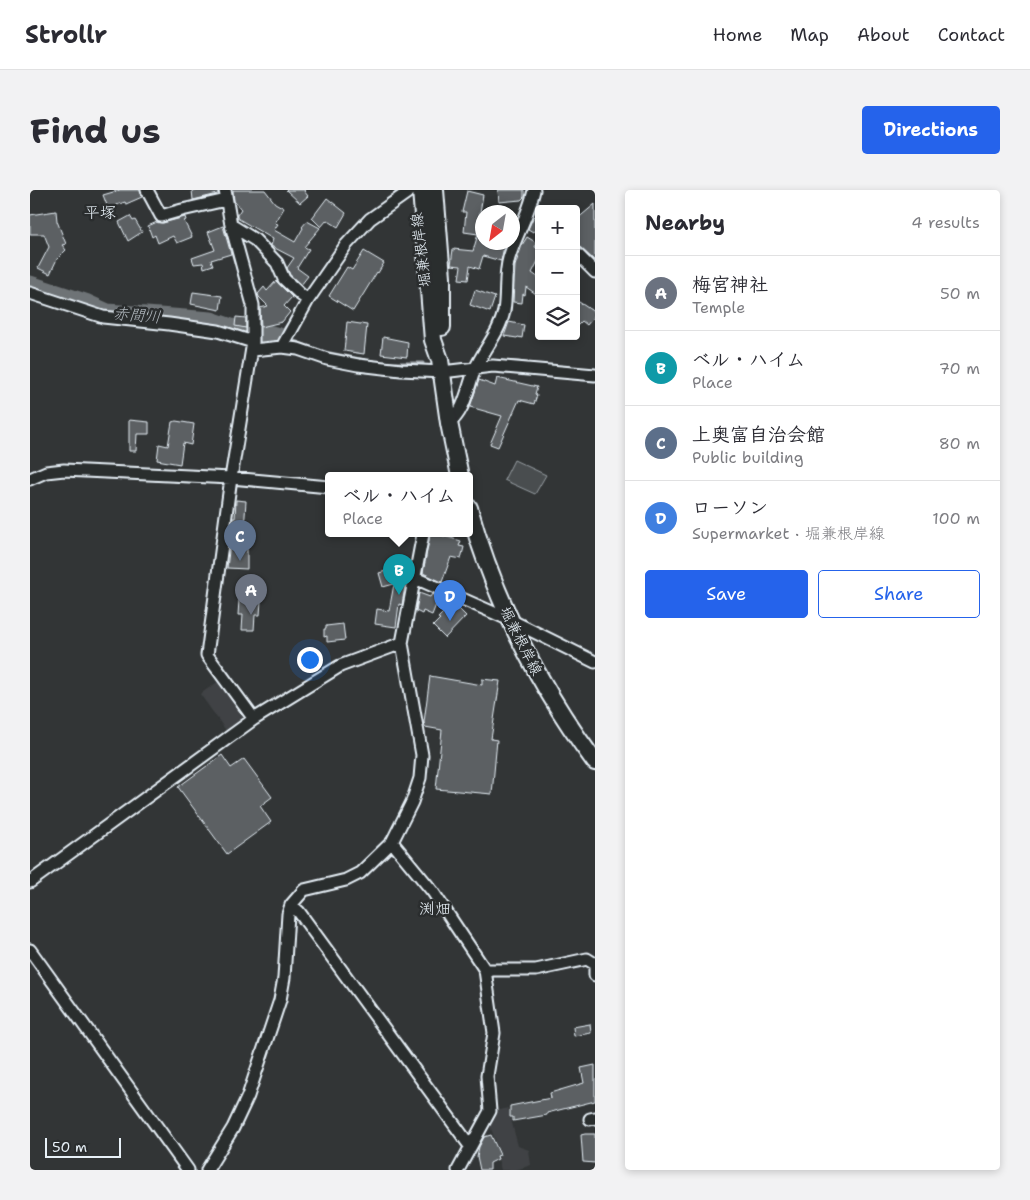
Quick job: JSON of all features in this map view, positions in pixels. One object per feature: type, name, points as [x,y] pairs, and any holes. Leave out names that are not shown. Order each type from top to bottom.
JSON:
[{"type":"main road","name":"堀兼根岸線","points":[[413,190],[421,261],[438,340]]},
{"type":"main road","name":"堀兼根岸線","points":[[421,190],[441,366],[449,422],[459,472]]},
{"type":"main road","name":"堀兼根岸線","points":[[428,190],[438,340]]},
{"type":"main road","name":"堀兼根岸線","points":[[435,190],[442,277],[438,340]]},
{"type":"main road","name":"堀兼根岸線","points":[[473,521],[483,555],[510,620],[534,668],[554,703],[595,762]]},
{"type":"street","points":[[147,190],[161,216],[225,195],[231,225],[253,305],[253,346],[231,478],[207,655],[254,719]]},
{"type":"street","points":[[282,347],[305,298],[346,245],[370,219],[413,190]]},
{"type":"street","points":[[449,422],[457,417],[478,363],[497,330],[504,312],[506,269],[509,257],[535,210],[534,190]]},
{"type":"street","points":[[231,225],[256,240],[278,263],[284,279],[305,298]]},
{"type":"street","points":[[580,257],[595,272]]},
{"type":"street","points":[[30,293],[103,317],[218,331],[253,346],[298,349],[326,359],[358,365],[401,370],[478,363],[595,375]]},
{"type":"street","points":[[30,479],[46,472],[64,470],[231,478],[325,487]]},
{"type":"street","points":[[207,1170],[233,1128],[248,1096],[280,1000],[284,978],[288,914],[291,905],[304,890],[346,880],[360,873],[392,842],[412,802],[420,778],[422,755],[402,643],[422,537]]},
{"type":"street","points":[[415,578],[510,620],[595,662]]},
{"type":"street","points":[[30,882],[254,719],[340,666],[402,643]]},
{"type":"street","points":[[392,842],[433,892],[485,970],[494,1033],[487,1076],[490,1111],[458,1170]]},
{"type":"street","points":[[291,905],[299,912],[470,1146]]},
{"type":"street","points":[[30,950],[188,1170]]},
{"type":"street","points":[[485,970],[536,970],[587,959],[595,964],[595,975]]},
{"type":"shaded area","points":[[514,460],[546,475],[535,494],[504,480]]},
{"type":"shaded area","points":[[219,681],[244,714],[243,720],[227,732],[200,694]]},
{"type":"shaded area","points":[[508,1108],[518,1146],[529,1150],[531,1165],[516,1170],[501,1170],[498,1159],[500,1154],[489,1123],[495,1111]]},
{"type":"building","points":[[120,190],[140,190],[142,197],[126,204],[125,202],[108,208],[103,195]]},
{"type":"building","points":[[192,190],[218,190],[218,194],[193,200]]},
{"type":"building","points":[[233,190],[265,190],[275,203],[284,208],[275,223],[278,224],[274,230],[295,242],[307,221],[320,228],[304,247],[309,249],[297,268],[308,276],[301,285],[290,275],[287,268],[294,258],[271,246],[273,239],[237,218],[241,209],[234,201]]},
{"type":"building","points":[[286,190],[305,190],[308,196],[300,203]]},
{"type":"building","points":[[498,190],[524,190],[524,197],[521,200],[499,202]]},
{"type":"building","points":[[467,191],[483,195],[481,205],[475,205],[475,234],[464,232],[466,212],[462,212]]},
{"type":"building","points":[[327,198],[346,213],[338,227],[327,220],[321,227],[312,218]]},
{"type":"building","points":[[595,204],[595,261],[580,248],[580,217]]},
{"type":"building","points":[[56,211],[57,221],[66,244],[62,245],[66,250],[57,259],[50,274],[38,268],[49,247],[44,234],[30,234],[30,215]]},
{"type":"building","points":[[130,216],[133,221],[135,220],[142,232],[128,241],[119,222]]},
{"type":"building","points":[[534,216],[535,229],[533,232],[528,229]]},
{"type":"building","points":[[185,217],[186,220],[184,221],[192,237],[177,243],[173,236],[158,243],[155,235],[152,237],[148,226],[157,222],[163,223]]},
{"type":"building","points":[[223,226],[231,254],[211,260],[213,265],[204,268],[203,263],[194,264],[192,258],[215,250],[208,232]]},
{"type":"building","points":[[527,237],[535,242],[535,267],[532,273],[535,275],[535,293],[526,287],[522,303],[513,302],[515,266],[522,245]]},
{"type":"building","points":[[475,244],[475,250],[503,250],[501,261],[483,256],[479,269],[470,266],[468,280],[459,279],[461,266],[451,265],[453,249],[473,251]]},
{"type":"building","points":[[364,251],[384,263],[353,311],[329,296],[347,267],[352,270]]},
{"type":"building","points":[[276,281],[292,297],[284,306],[290,312],[282,322],[261,327],[260,308],[268,306],[258,294],[264,287],[267,291]]},
{"type":"building","points":[[475,290],[495,297],[490,312],[470,305]]},
{"type":"building","points":[[193,292],[222,296],[220,310],[191,304]]},
{"type":"building","points":[[580,303],[594,312],[595,315],[587,325],[582,321],[580,323]]},
{"type":"building","points":[[236,317],[246,318],[246,328],[235,326]]},
{"type":"building","points":[[347,322],[367,325],[364,354],[344,351]]},
{"type":"building","points":[[509,322],[524,325],[522,338],[504,336]]},
{"type":"building","points":[[383,337],[408,342],[407,357],[381,354]]},
{"type":"building","points":[[497,378],[537,387],[534,404],[519,400],[498,447],[490,444],[502,416],[470,407],[479,380],[495,386]]},
{"type":"building","points":[[129,420],[149,422],[149,434],[137,434],[136,451],[129,451]]},
{"type":"building","points":[[172,422],[194,424],[191,445],[183,443],[180,464],[157,460],[159,444],[168,446]]},
{"type":"building","points":[[236,500],[246,501],[244,530],[247,530],[247,569],[227,568]]},
{"type":"building","points":[[429,537],[447,537],[461,541],[459,546],[464,547],[461,559],[451,557],[442,582],[423,573]]},
{"type":"building","points":[[397,568],[402,585],[405,586],[402,605],[399,604],[396,627],[375,624],[377,609],[389,611],[394,584],[383,587],[379,573]]},
{"type":"building","points":[[419,593],[430,597],[432,594],[439,597],[432,615],[423,611],[422,614],[416,611]]},
{"type":"building","points":[[239,600],[261,601],[260,615],[255,615],[254,630],[242,630],[243,615],[238,615]]},
{"type":"building","points":[[453,603],[466,616],[445,638],[433,626]]},
{"type":"building","points":[[343,624],[345,640],[327,642],[327,636],[324,637],[326,626]]},
{"type":"building","points":[[430,676],[482,685],[482,679],[500,681],[491,739],[497,740],[492,794],[436,789],[442,730],[425,727]]},
{"type":"building","points":[[222,755],[231,768],[244,759],[272,797],[260,806],[271,822],[227,854],[178,787]]},
{"type":"building","points":[[590,1024],[591,1033],[574,1036],[573,1027]]},
{"type":"building","points":[[595,1065],[595,1101],[547,1113],[547,1115],[513,1121],[513,1117],[510,1117],[510,1106],[551,1098],[550,1093],[584,1083],[581,1068]]},
{"type":"building","points":[[595,1134],[595,1163],[583,1162],[581,1135]]},
{"type":"building","points":[[491,1135],[500,1155],[497,1156],[498,1159],[490,1163],[490,1170],[480,1170],[477,1156],[479,1147],[484,1137]]},
{"type":"waterway","name":"赤間川","points":[[385,202],[398,191]]},
{"type":"waterway","name":"赤間川","points":[[30,285],[85,303],[107,313],[211,321],[240,331],[247,331]]},
{"type":"waterway","name":"赤間川","points":[[279,337],[295,313]]},
{"type":"waterway","name":"赤間川","points":[[259,332],[279,337]]},
{"type":"waterway","points":[[294,341],[325,352],[370,361]]},
{"type":"waterway","points":[[496,361],[537,365]]},
{"type":"waterway","points":[[383,363],[423,363]]},
{"type":"place","name":"上奥富自治会館","points":[[240,561]]},
{"type":"place","name":"ベル・ハイム","points":[[399,595]]},
{"type":"place","name":"梅宮神社","points":[[251,615]]},
{"type":"place","name":"ローソン","points":[[450,621]]},
{"type":"district","name":"平塚","points":[[100,212]]},
{"type":"district","name":"渕畑","points":[[435,908]]}]
